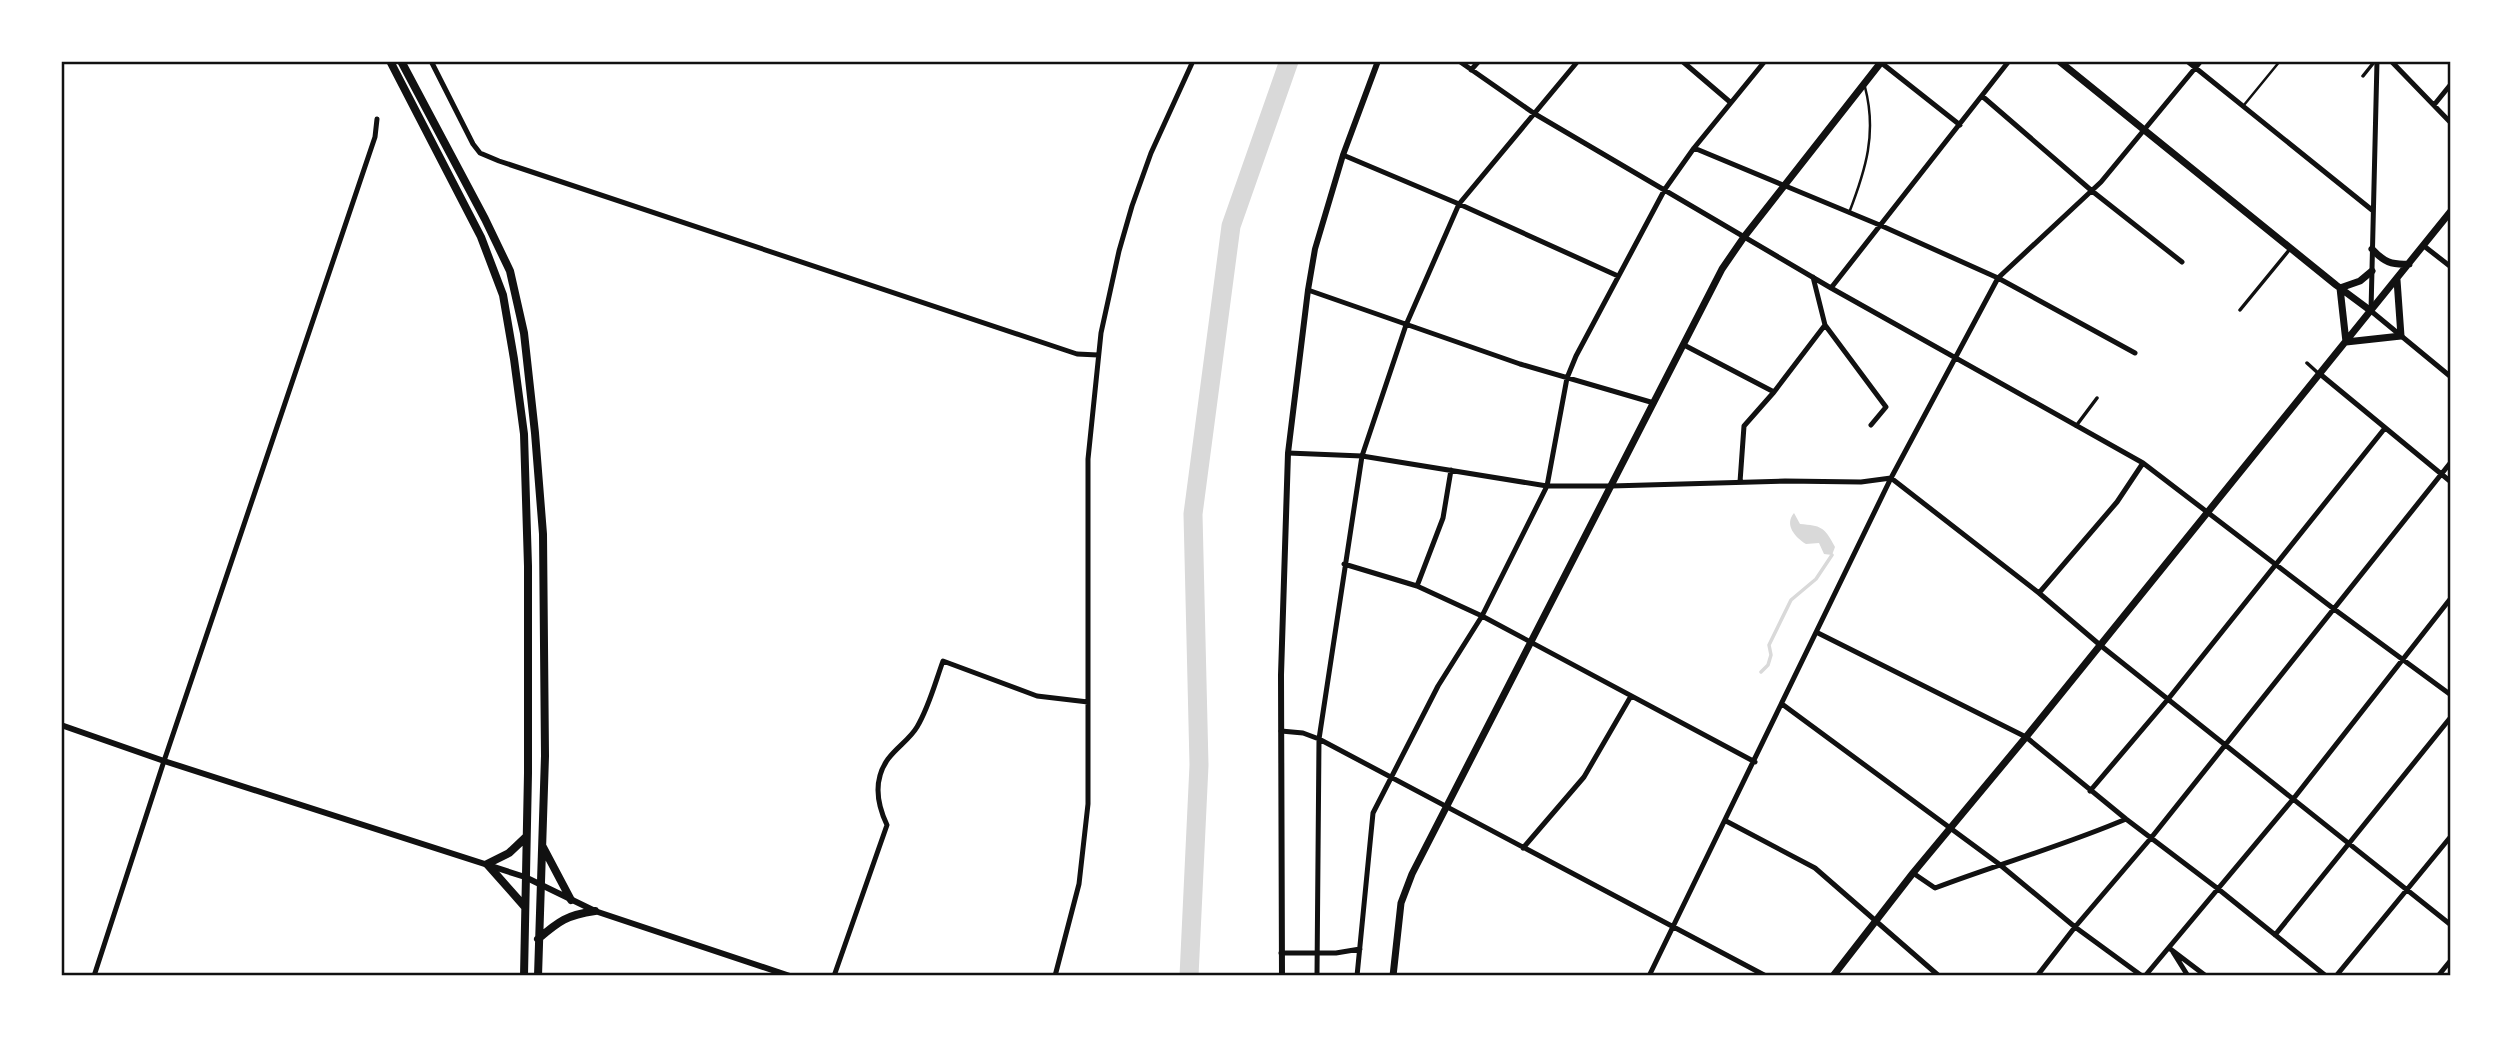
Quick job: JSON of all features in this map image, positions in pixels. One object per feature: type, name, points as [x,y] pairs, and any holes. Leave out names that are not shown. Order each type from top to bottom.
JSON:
[{"type":"main road","points":[[390,61],[481,237],[503,295],[514,359],[524,434],[528,566],[524,976]]},
{"type":"main road","points":[[401,61],[510,271],[524,333],[543,534],[545,756],[538,976]]},
{"type":"main road","points":[[2059,61],[2290,249],[2371,311]]},
{"type":"main road","points":[[1393,976],[1402,903],[1412,874],[1722,269],[1881,62]]},
{"type":"main road","points":[[1833,976],[1913,873],[2101,645],[2451,211]]},
{"type":"main road","points":[[2372,248],[2385,262],[2394,265],[2409,264]]},
{"type":"main road","points":[[2340,288],[2360,281],[2372,271]]},
{"type":"main road","points":[[2346,342],[2402,337],[2397,280]]},
{"type":"main road","points":[[2340,288],[2346,342]]},
{"type":"main road","points":[[525,907],[487,864],[509,853],[526,838]]},
{"type":"main road","points":[[542,845],[571,900]]},
{"type":"main road","points":[[538,939],[561,919],[573,914],[595,911]]},
{"type":"street","points":[[431,61],[480,153],[1077,354],[1098,355]]},
{"type":"street","points":[[1055,976],[1079,884],[1088,804],[1088,458],[1098,355],[1112,283],[1132,206],[1151,153],[1193,61]]},
{"type":"street","points":[[1282,976],[1281,731],[1288,453],[1315,249],[1343,155],[1378,61]]},
{"type":"street","points":[[1459,61],[1535,114],[1744,237],[2143,463],[2451,695]]},
{"type":"street","points":[[1471,70],[1479,61]]},
{"type":"street","points":[[1317,976],[1318,739],[1362,456],[1406,325],[1459,204],[1578,61]]},
{"type":"street","points":[[1682,61],[1730,102]]},
{"type":"street","points":[[1357,976],[1373,813],[1438,686],[1482,616],[1547,486],[1567,378],[1576,356],[1665,189],[1694,148],[1765,61]]},
{"type":"street","points":[[1831,288],[2009,61]]},
{"type":"street","points":[[2187,61],[2372,210]]},
{"type":"street","points":[[1649,976],[1891,478],[1998,278],[2092,191],[2144,132],[2200,61]]},
{"type":"street","points":[[2362,76],[2376,61]]},
{"type":"street","points":[[2376,61],[2371,311],[2451,377]]},
{"type":"street","points":[[2391,61],[2451,123]]},
{"type":"street","points":[[1881,62],[1960,125]]},
{"type":"street","points":[[2434,105],[2451,84]]},
{"type":"street","points":[[1982,96],[2092,191],[2182,262]]},
{"type":"street","points":[[94,976],[375,137],[377,119]]},
{"type":"street","points":[[1694,148],[1882,226],[1998,278],[2135,353]]},
{"type":"street","points":[[1343,155],[1618,276]]},
{"type":"street","points":[[2424,246],[2451,267]]},
{"type":"street","points":[[2240,310],[2290,249]]},
{"type":"street","points":[[1813,277],[1825,326],[1886,407],[1871,425]]},
{"type":"street","points":[[1308,290],[1567,378],[1654,403]]},
{"type":"street","points":[[1740,482],[1744,426],[1825,326]]},
{"type":"street","points":[[1684,345],[1774,391]]},
{"type":"street","points":[[2307,363],[2451,482]]},
{"type":"street","points":[[2076,426],[2097,398]]},
{"type":"street","points":[[2090,791],[2169,698],[2274,563],[2385,428]]},
{"type":"street","points":[[1288,453],[1362,456],[1547,486],[1861,482],[1891,478],[2039,593],[2451,925]]},
{"type":"street","points":[[2039,593],[2117,502],[2143,463]]},
{"type":"street","points":[[2037,976],[2451,463]]},
{"type":"street","points":[[1417,586],[1443,518],[1451,470]]},
{"type":"street","points":[[1344,564],[1417,586],[1482,616],[1755,762]]},
{"type":"street","points":[[1782,704],[1999,864],[2075,927],[2144,976],[2294,798],[2451,598]]},
{"type":"street","points":[[1818,632],[2026,737],[2126,820],[2217,888],[2326,976]]},
{"type":"street","points":[[834,976],[887,825],[880,811],[878,796],[878,784],[883,769],[888,759],[916,729],[943,661],[1037,696],[1088,702]]},
{"type":"street","points":[[1523,848],[1584,777],[1631,696]]},
{"type":"street","points":[[2275,934],[2451,717]]},
{"type":"street","points":[[61,725],[164,761],[525,877],[595,911],[790,976]]},
{"type":"street","points":[[1281,731],[1303,733],[1318,739],[1766,976]]},
{"type":"street","points":[[1913,873],[1935,888],[1999,864],[2076,841],[2126,820]]},
{"type":"street","points":[[1726,821],[1815,868],[1939,976]]},
{"type":"street","points":[[2336,976],[2451,836]]},
{"type":"street","points":[[2169,948],[2188,976]]},
{"type":"street","points":[[2169,948],[2206,976]]},
{"type":"street","points":[[1281,953],[1360,949]]},
{"type":"street","points":[[2438,976],[2451,960]]},
{"type":"lane","points":[[2243,107],[2280,61]]},
{"type":"lane","points":[[1849,213],[1863,176],[1869,149],[1871,112],[1865,83]]},
{"type":"shaded area","points":[[1794,513],[1800,524],[1825,531],[1835,547],[1832,555],[1824,554],[1819,543],[1806,544],[1798,538],[1790,522]]},
{"type":"waterway","points":[[1189,976],[1199,765],[1193,514],[1231,226],[1289,61]]},
{"type":"waterway","points":[[1761,672],[1768,665],[1771,655],[1769,645],[1791,600],[1816,579],[1832,555]]}]
